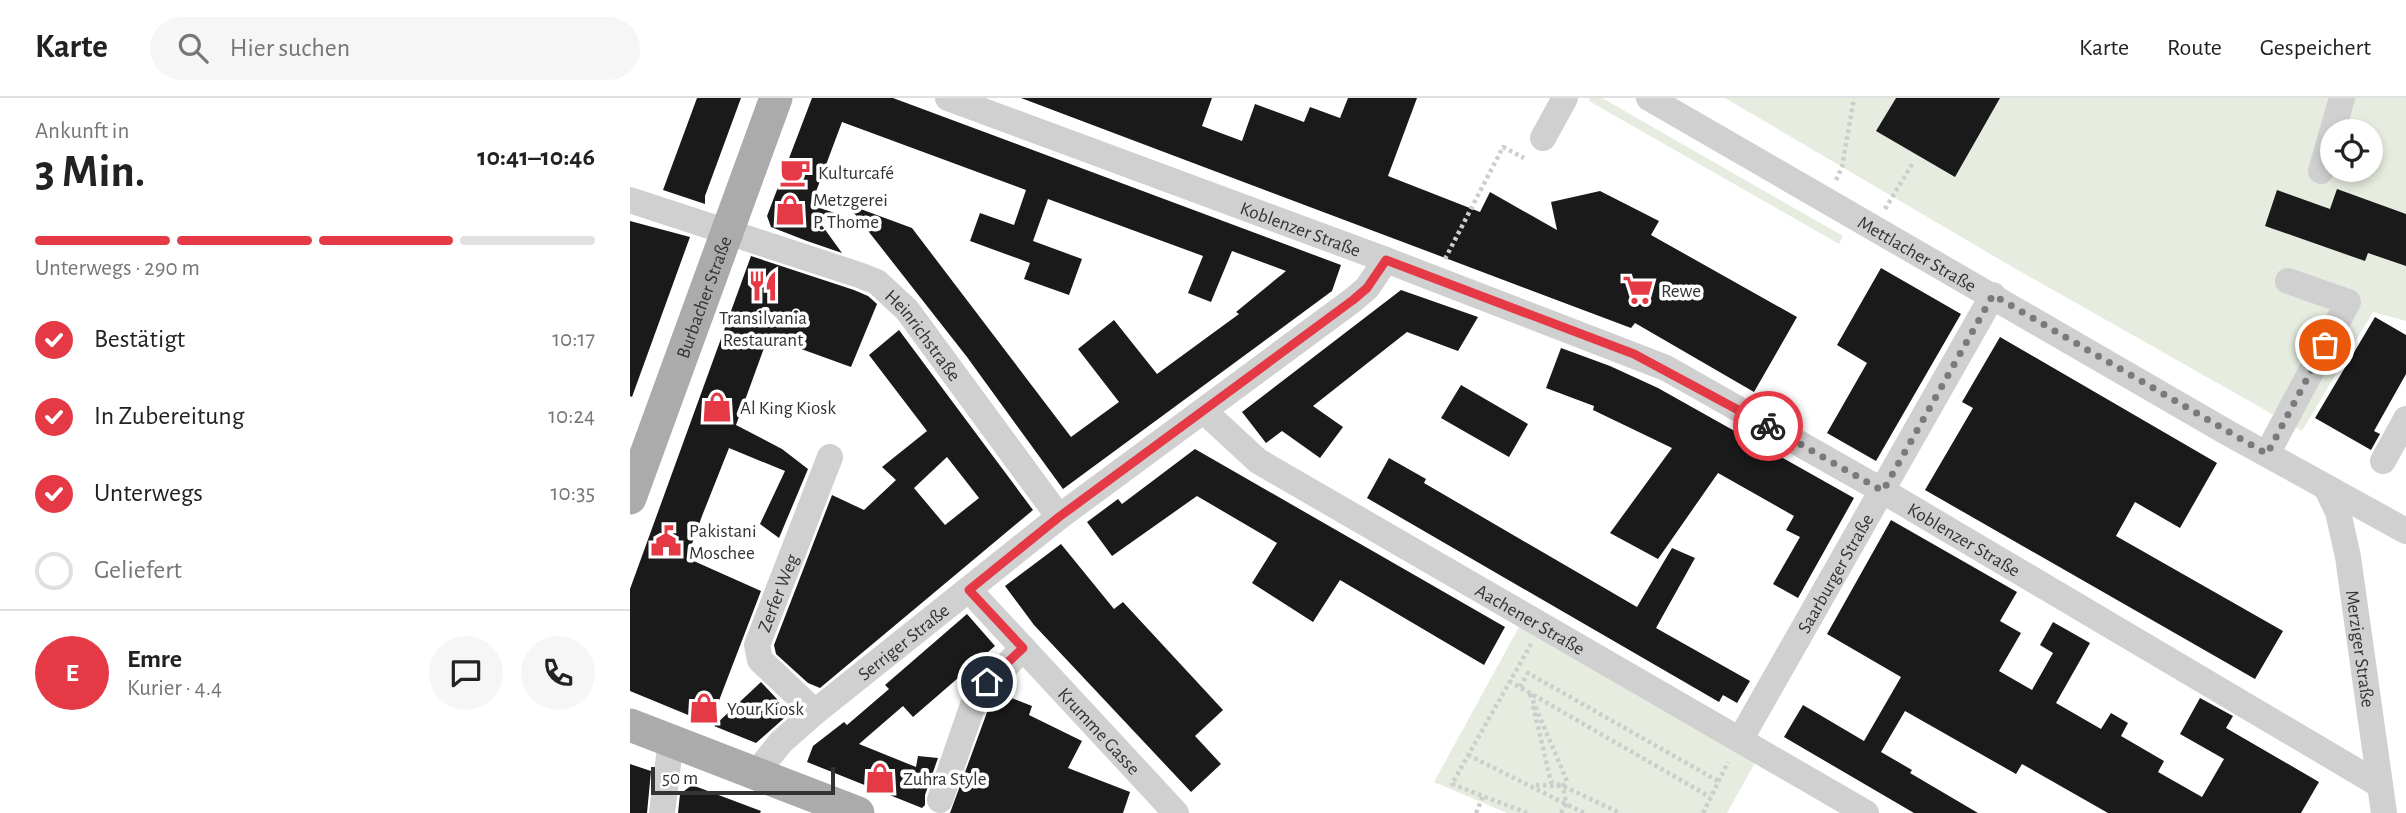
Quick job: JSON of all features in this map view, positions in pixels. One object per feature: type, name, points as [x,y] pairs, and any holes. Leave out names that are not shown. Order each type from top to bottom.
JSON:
[{"type":"main road","name":"Burbacher Straße","points":[[630,498],[776,98]]},
{"type":"main road","points":[[630,725],[857,813]]},
{"type":"street","name":"Koblenzer Straße","points":[[948,98],[1435,278],[1666,368],[1883,491],[2380,785]]},
{"type":"street","points":[[1544,138],[1565,98]]},
{"type":"street","name":"Mettlacher Straße","points":[[1649,98],[2327,489],[2406,531]]},
{"type":"street","points":[[2336,119],[2342,98]]},
{"type":"street","name":"Heinrichstraße","points":[[630,200],[728,230],[877,282],[894,295],[1059,517]]},
{"type":"street","name":"Serriger Straße","points":[[756,773],[781,742],[815,712],[1059,517],[1205,412],[1353,300],[1367,288],[1386,260]]},
{"type":"street","points":[[2267,454],[2348,302],[2288,281]]},
{"type":"street","name":"Saarburger Straße","points":[[1740,740],[1993,295]]},
{"type":"street","name":"Aachener Straße","points":[[1205,412],[1258,461],[1866,813]]},
{"type":"street","points":[[2383,461],[2406,419]]},
{"type":"street","name":"Zerfer Weg","points":[[815,712],[760,660],[757,646],[830,457]]},
{"type":"street","name":"Merziger Straße","points":[[2327,489],[2338,512],[2348,557],[2384,813]]},
{"type":"street","name":"Krumme Gasse","points":[[969,590],[1177,813]]},
{"type":"street","points":[[940,800],[975,699],[987,682],[1023,648]]},
{"type":"street","points":[[662,813],[671,740]]},
{"type":"path","points":[[1842,167],[1854,98]]},
{"type":"path","points":[[1435,278],[1503,147],[1524,158]]},
{"type":"path","points":[[1899,185],[1913,161]]},
{"type":"path","points":[[1527,813],[1452,784],[1542,625]]},
{"type":"path","points":[[1520,687],[1528,673],[1718,781],[1703,813]]},
{"type":"path","points":[[1509,681],[1710,797]]},
{"type":"path","points":[[1530,693],[1567,781],[1563,786],[1566,804],[1562,813]]},
{"type":"path","points":[[1530,693],[1551,782],[1620,813]]},
{"type":"path","points":[[1468,755],[1533,785],[1584,813]]},
{"type":"path","points":[[1533,785],[1563,786]]},
{"type":"path","points":[[1476,813],[1483,796]]},
{"type":"shaded area","points":[[1590,98],[1602,98],[1843,236],[1839,244],[1589,101]]},
{"type":"shaded area","points":[[1725,98],[2406,98],[2406,321],[2373,312],[2302,431],[2009,265]]},
{"type":"shaded area","points":[[1525,616],[1761,752],[1727,813],[1507,813],[1434,782]]},
{"type":"building","points":[[697,98],[741,98],[705,196],[705,204],[663,190]]},
{"type":"building","points":[[812,98],[893,98],[1341,265],[1332,291],[1063,489],[967,357],[847,204],[912,228],[1071,437],[1119,402],[1078,349],[1114,320],[1157,374],[1239,314],[1236,312],[1286,271],[1232,251],[1211,302],[1188,293],[1203,256],[1048,199],[1033,241],[1082,259],[1069,295],[1024,279],[1030,263],[970,241],[980,213],[1014,225],[1026,190],[842,122],[811,205],[835,213],[821,224],[842,253],[807,241],[771,227],[767,216]]},
{"type":"building","points":[[1021,98],[1212,98],[1202,126],[1242,141],[1255,104],[1304,122],[1310,107],[1340,118],[1348,98],[1417,98],[1388,176],[1480,212],[1490,192],[1557,230],[1551,202],[1600,191],[1659,221],[1651,235],[1797,317],[1754,392],[1635,323],[1631,328]]},
{"type":"building","points":[[1896,98],[2000,98],[1955,177],[1876,131]]},
{"type":"building","points":[[2337,189],[2406,214],[2406,266],[2368,253],[2365,261],[2265,226],[2277,190],[2330,209]]},
{"type":"building","points":[[630,221],[690,237],[632,397],[630,396]]},
{"type":"building","points":[[751,256],[854,290],[868,296],[877,304],[851,367],[768,337],[736,425],[782,449],[808,469],[779,538],[760,524],[785,471],[729,448],[702,516],[687,558],[761,591],[710,724],[630,691],[630,589]]},
{"type":"building","points":[[1881,268],[1961,314],[1876,461],[1827,433],[1867,363],[1837,345]]},
{"type":"building","points":[[1401,290],[1478,317],[1458,351],[1407,332],[1313,406],[1343,427],[1320,458],[1282,431],[1266,443],[1242,412]]},
{"type":"building","points":[[2375,317],[2406,335],[2406,374],[2374,431],[2380,434],[2371,450],[2315,418]]},
{"type":"building","points":[[899,330],[1033,510],[820,688],[808,683],[776,654],[774,645],[832,495],[864,510],[896,480],[882,467],[927,431],[869,355]],"holes":[[[947,457],[979,498],[945,525],[914,488]]]},
{"type":"building","points":[[2000,337],[2217,463],[2180,528],[2135,502],[2116,536],[2283,631],[2255,679],[1925,490],[1973,408],[1962,402]]},
{"type":"building","points":[[1561,348],[1658,388],[1854,498],[1798,598],[1773,584],[1800,537],[1786,530],[1794,516],[1718,473],[1658,559],[1610,533],[1672,448],[1593,410],[1594,406],[1546,388]]},
{"type":"building","points":[[1461,385],[1528,424],[1509,457],[1441,418]]},
{"type":"building","points":[[1195,449],[1505,627],[1484,665],[1340,580],[1313,622],[1252,583],[1277,543],[1197,496],[1112,556],[1087,522],[1118,499],[1122,504]]},
{"type":"building","points":[[1389,458],[1426,479],[1424,483],[1637,607],[1672,548],[1695,558],[1656,628],[1750,681],[1737,703],[1723,695],[1719,702],[1367,498]]},
{"type":"building","points":[[1891,520],[2017,592],[2000,621],[2021,633],[1999,671],[2032,690],[2053,653],[2040,645],[2053,622],[2090,643],[2056,703],[2101,729],[2111,713],[2128,723],[2121,736],[2164,761],[2158,772],[2202,797],[2224,759],[2180,734],[2200,698],[2233,716],[2226,728],[2319,782],[2301,813],[2108,813],[2022,764],[2016,774],[1905,711],[1881,752],[1912,770],[1910,773],[1978,813],[1914,813],[1784,737],[1803,705],[1864,741],[1901,677],[1827,634]]},
{"type":"building","points":[[1061,544],[1114,609],[1123,602],[1223,710],[1195,736],[1221,764],[1191,792],[1034,625],[1005,586]]},
{"type":"building","points":[[967,614],[995,646],[913,717],[903,706],[859,744],[916,767],[918,756],[938,758],[922,808],[807,762],[813,746],[844,722],[847,725],[889,689],[885,685]]},
{"type":"building","points":[[761,682],[790,713],[756,743],[714,726]]},
{"type":"building","points":[[1001,694],[1032,706],[1029,715],[1082,741],[1068,768],[1130,792],[1123,813],[950,813],[989,707]]},
{"type":"building","points":[[630,764],[651,771],[647,813],[630,813]]},
{"type":"building","points":[[692,785],[761,811],[678,813],[680,794]]},
{"type":"way so far","points":[[1768,426],[1883,491],[1993,295],[2267,454],[2325,345]]},
{"type":"place","name":"Kulturcafé","points":[[795,172]]},
{"type":"place","name":"Metzgerei P. Thome","points":[[790,210]]},
{"type":"place","name":"Transilvania Restaurant","points":[[763,286]]},
{"type":"place","name":"Rewe","points":[[1638,290]]},
{"type":"place","name":"Al King Kiosk","points":[[717,407]]},
{"type":"place","name":"Pakistani Moschee","points":[[666,541]]},
{"type":"place","name":"Your Kiosk","points":[[704,708]]},
{"type":"place","name":"Zuhra Style","points":[[880,778]]},
{"type":"route","points":[[987,682],[1023,648],[969,590],[1059,517],[1205,412],[1353,300],[1367,288],[1386,260],[1634,354],[1666,368],[1768,426]]}]
